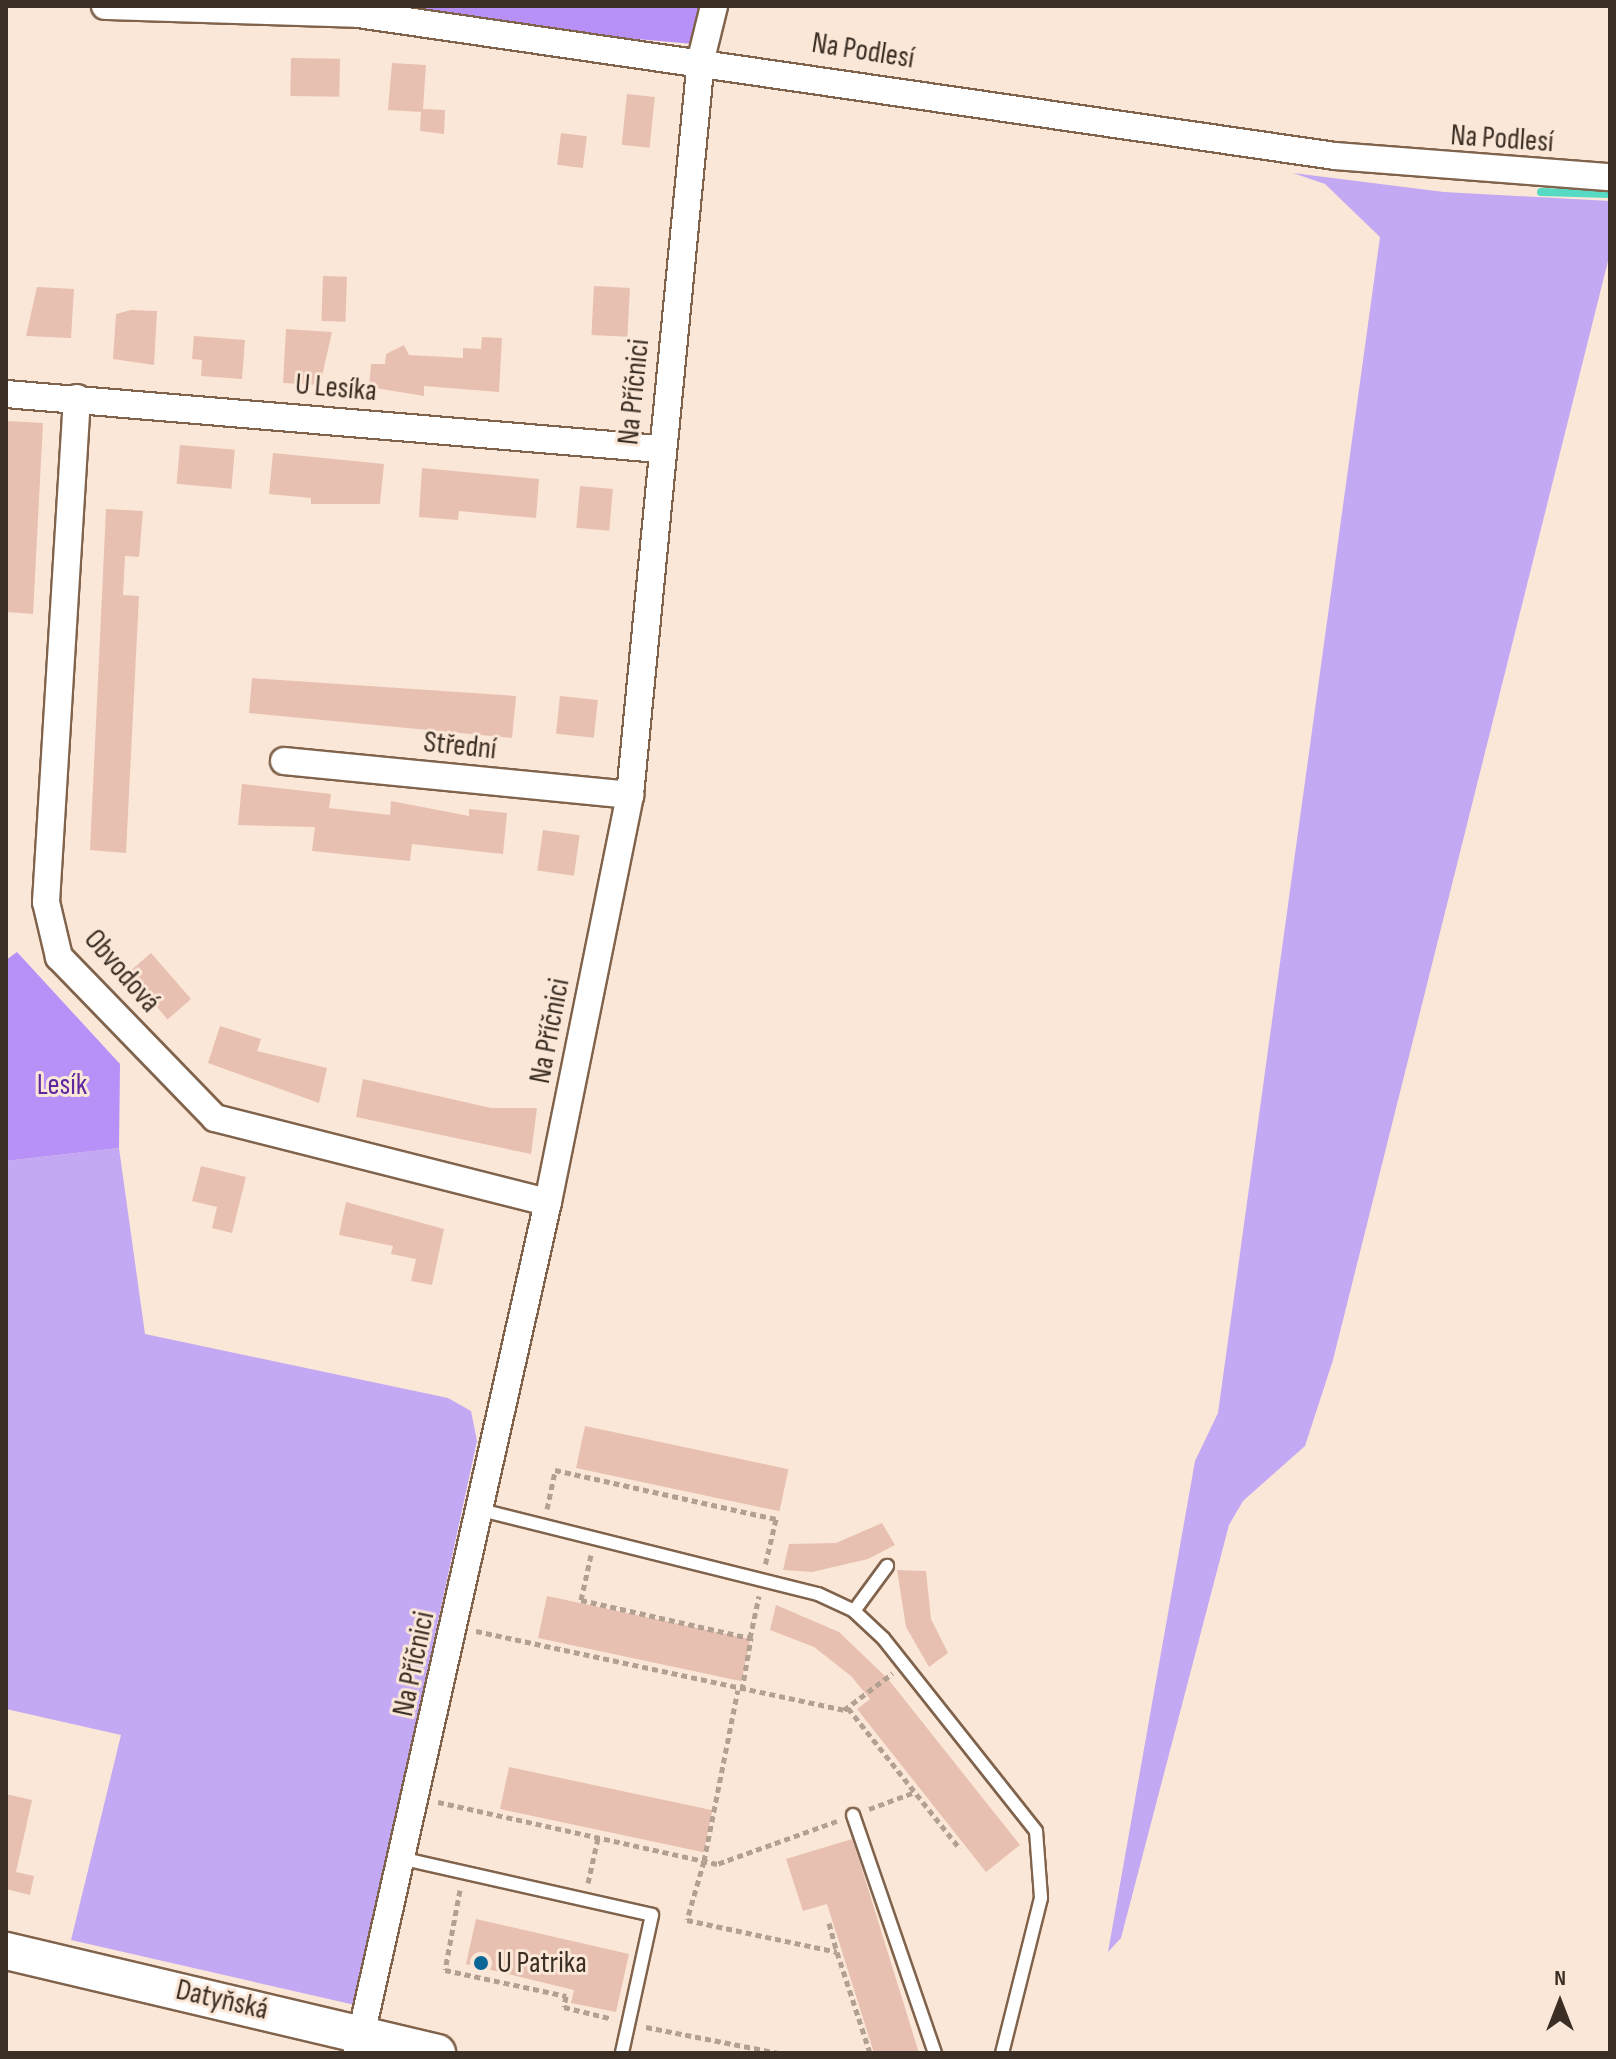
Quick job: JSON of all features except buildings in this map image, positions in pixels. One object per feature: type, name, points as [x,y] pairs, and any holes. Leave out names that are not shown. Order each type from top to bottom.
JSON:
[{"type":"main road","name":"Datyňská","points":[[6,1951],[360,2043],[437,2053]]},
{"type":"street","name":"Na Podlesí","points":[[105,6],[358,14],[701,59],[1335,156],[1610,177]]},
{"type":"street","name":"Na Příčnici","points":[[360,2043],[418,1798],[548,1202],[630,795],[660,449],[701,59],[714,6]]},
{"type":"street","name":"U Lesíka","points":[[6,394],[660,449]]},
{"type":"street","name":"Obvodová","points":[[77,398],[46,902],[59,957],[215,1118],[548,1202]]},
{"type":"street","name":"Střední","points":[[284,761],[630,795]]},
{"type":"lane","points":[[481,1510],[762,1579],[854,1611],[904,1664],[1036,1831],[1041,1898],[1002,2053]]},
{"type":"lane","points":[[854,1611],[887,1566]]},
{"type":"lane","points":[[853,1815],[935,2053]]},
{"type":"lane","points":[[404,1859],[652,1915],[622,2053]]},
{"type":"path","points":[[543,1526],[555,1470],[776,1519],[704,1861],[687,1920],[837,1952]]},
{"type":"path","points":[[595,1538],[581,1600],[750,1638]]},
{"type":"path","points":[[455,1626],[740,1690],[848,1708],[960,1849]]},
{"type":"path","points":[[848,1708],[904,1664]]},
{"type":"path","points":[[418,1798],[717,1864],[915,1792]]},
{"type":"path","points":[[584,1900],[598,1838]]},
{"type":"path","points":[[463,1873],[445,1970],[566,1996],[564,2007],[779,2053]]},
{"type":"path","points":[[829,1923],[870,2053]]},
{"type":"shaded area","points":[[1293,173],[1444,192],[1610,201],[1610,253],[1333,1360],[1305,1446],[1243,1501],[1229,1525],[1121,1938],[1108,1952],[1195,1461],[1218,1413],[1380,237],[1325,184]]},
{"type":"shaded area","points":[[119,1148],[145,1334],[448,1398],[471,1411],[477,1441],[355,2005],[71,1940],[121,1735],[6,1709],[6,1161]]},
{"type":"green space","points":[[269,6],[702,6],[693,44]]},
{"type":"green space","name":"Lesík","points":[[17,952],[120,1064],[119,1148],[6,1161],[6,960]]},
{"type":"waterway","points":[[1541,192],[1610,194]]},
{"type":"place","name":"U Patrika","points":[[481,1963]]}]
